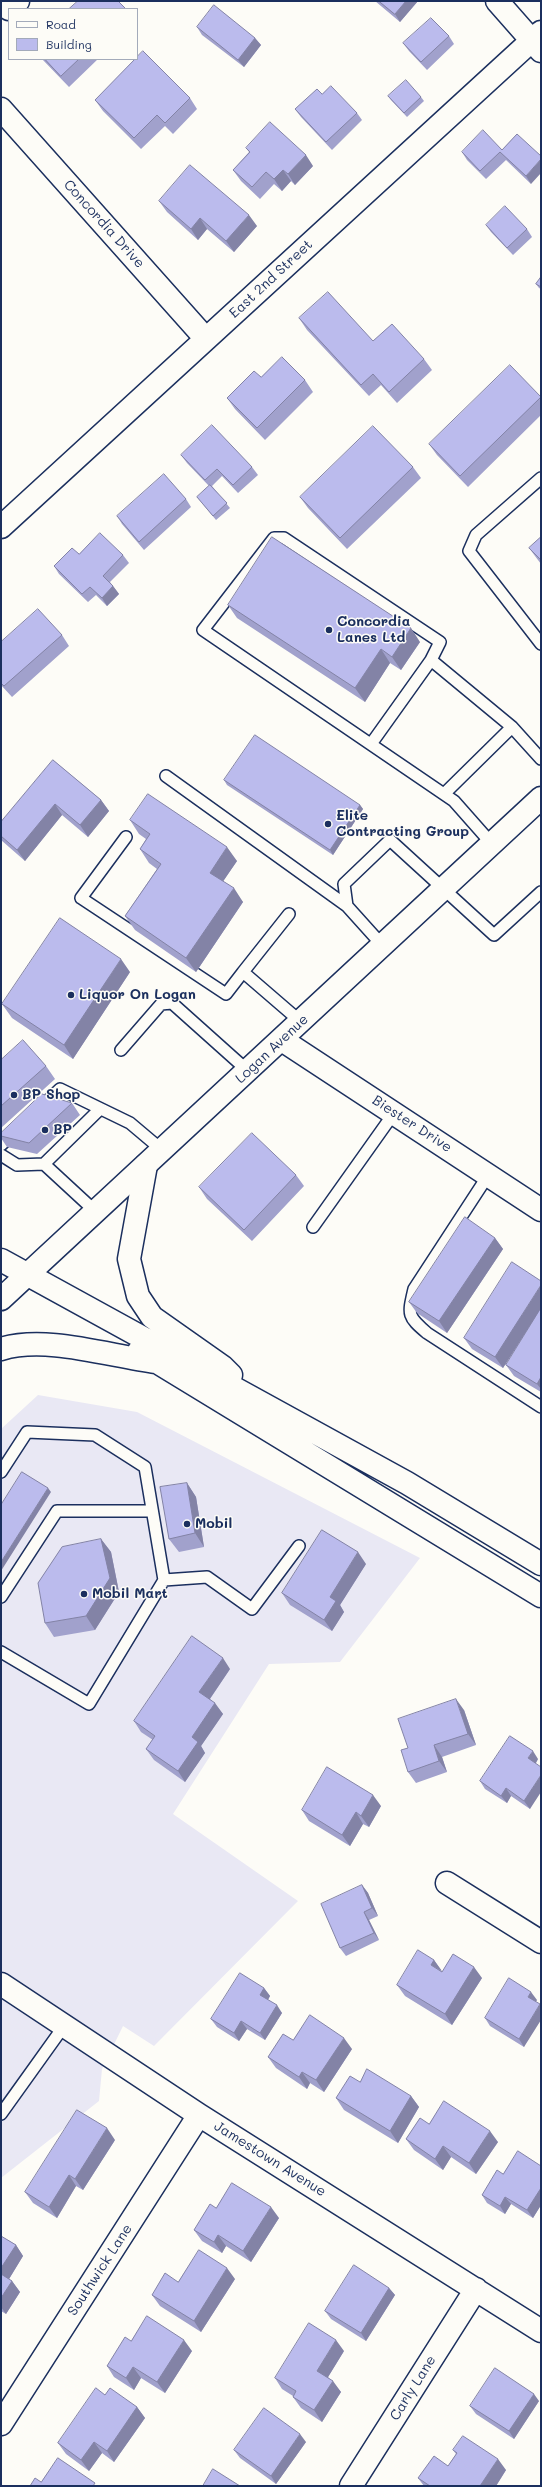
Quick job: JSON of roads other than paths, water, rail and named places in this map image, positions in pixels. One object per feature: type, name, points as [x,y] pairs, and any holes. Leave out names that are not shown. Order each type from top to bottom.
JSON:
[{"type":"street","points":[[10,8],[18,1]]},
{"type":"street","points":[[497,1],[538,41]]},
{"type":"street","name":"East 2nd Street","points":[[1,527],[206,339],[538,41]]},
{"type":"street","name":"Concordia Drive","points":[[1,109],[206,339]]},
{"type":"street","name":"Logan Avenue","points":[[1,1299],[282,1040],[541,798]]},
{"type":"street","name":"Biester Drive","points":[[282,1040],[489,1174],[541,1210]]},
{"type":"street","points":[[146,1165],[129,1259],[138,1296],[152,1317],[223,1367],[254,1399]]},
{"type":"street","points":[[1,1260],[407,1483],[541,1564]]},
{"type":"street","points":[[27,1275],[157,1363],[541,1596]]},
{"type":"street","points":[[1,1349],[11,1346],[60,1344],[112,1356],[157,1363]]},
{"type":"street","points":[[447,1883],[541,1942]]},
{"type":"street","name":"Jamestown Avenue","points":[[1,1984],[199,2115],[541,2331]]},
{"type":"street","name":"Southwick Lane","points":[[1,2424],[199,2115]]},
{"type":"street","name":"Carly Lane","points":[[351,2486],[476,2289]]},
{"type":"lane","points":[[541,478],[476,535],[469,551],[541,644]]},
{"type":"lane","points":[[370,744],[431,660],[440,642],[284,538],[274,538],[203,630],[370,744],[454,801],[492,844]]},
{"type":"lane","points":[[431,660],[512,728],[541,759]]},
{"type":"lane","points":[[444,794],[512,728]]},
{"type":"lane","points":[[166,776],[347,906],[383,946]]},
{"type":"lane","points":[[126,836],[81,898],[226,994],[289,914]]},
{"type":"lane","points":[[347,906],[344,884],[390,840],[494,935],[541,892]]},
{"type":"lane","points":[[243,972],[301,1022]]},
{"type":"lane","points":[[121,1050],[161,1004],[172,1003],[248,1071]]},
{"type":"lane","points":[[33,1115],[60,1089],[130,1123],[162,1150]]},
{"type":"lane","points":[[1,1155],[17,1165],[44,1164],[100,1109]]},
{"type":"lane","points":[[313,1227],[394,1113]]},
{"type":"lane","points":[[1,1146],[22,1125]]},
{"type":"lane","points":[[44,1164],[96,1212]]},
{"type":"lane","points":[[489,1174],[414,1290],[409,1311],[414,1322],[427,1333],[541,1407]]},
{"type":"lane","points":[[1,1472],[27,1432],[95,1435],[145,1467],[164,1580],[89,1704],[1,1652]]},
{"type":"lane","points":[[1,1596],[56,1511],[152,1511]]},
{"type":"lane","points":[[164,1580],[207,1577],[252,1609],[299,1546]]},
{"type":"lane","points":[[1,2114],[64,2026]]},
{"type":"place","name":"Concordia Lanes Ltd","points":[[329,630]]},
{"type":"place","name":"Elite Contracting Group","points":[[328,824]]},
{"type":"place","name":"Liquor On Logan","points":[[71,995]]},
{"type":"place","name":"BP Shop","points":[[14,1095]]},
{"type":"place","name":"BP","points":[[45,1130]]},
{"type":"place","name":"Mobil","points":[[187,1524]]},
{"type":"place","name":"Mobil Mart","points":[[84,1594]]}]
